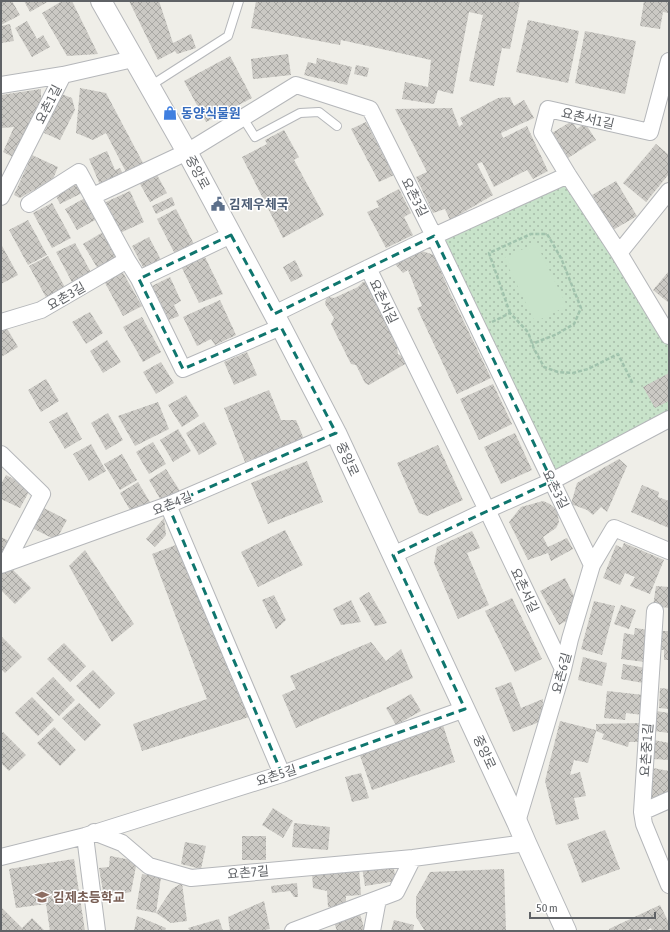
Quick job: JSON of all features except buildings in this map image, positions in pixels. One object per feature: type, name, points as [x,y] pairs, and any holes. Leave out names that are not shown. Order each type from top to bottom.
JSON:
[{"type":"street","name":"중앙로","points":[[101,1],[187,152],[278,320],[336,433],[465,709],[566,931]]},
{"type":"street","name":"요촌1길","points":[[1,197],[63,75],[133,59]]},
{"type":"street","name":"요촌서1길","points":[[668,332],[542,132],[548,109],[650,132],[669,61]]},
{"type":"street","points":[[1,85],[63,75]]},
{"type":"street","name":"요촌3길","points":[[93,196],[187,152],[296,85],[370,109],[434,236],[592,565]]},
{"type":"street","points":[[29,204],[80,172],[127,260],[139,279],[183,369],[278,320],[368,268]]},
{"type":"street","name":"요촌서길","points":[[563,669],[368,268],[568,175]]},
{"type":"street","points":[[619,253],[669,191]]},
{"type":"street","points":[[139,279],[231,235]]},
{"type":"street","name":"요촌3길","points":[[1,322],[41,310],[127,260]]},
{"type":"street","points":[[393,555],[552,481],[669,419]]},
{"type":"street","name":"요촌4길","points":[[3,564],[168,505],[336,433]]},
{"type":"street","name":"요촌4길","points":[[1,454],[42,494],[3,564]]},
{"type":"street","points":[[168,505],[282,774]]},
{"type":"street","name":"요촌6길","points":[[517,822],[563,669],[570,639],[592,565],[614,528],[669,551]]},
{"type":"street","name":"요촌중1길","points":[[656,611],[642,812],[644,824],[669,885]]},
{"type":"street","name":"요촌5길","points":[[1,857],[90,834],[282,774],[465,709]]},
{"type":"street","points":[[642,812],[669,800]]},
{"type":"street","points":[[90,834],[97,931]]},
{"type":"street","name":"요촌7길","points":[[90,834],[122,843],[149,866],[191,878],[413,858],[526,843]]},
{"type":"street","points":[[293,931],[396,892],[413,858]]},
{"type":"street","points":[[372,931],[378,899]]},
{"type":"lane","points":[[149,87],[228,36],[239,1]]},
{"type":"lane","points":[[242,118],[254,137],[300,113],[319,112],[337,126]]},
{"type":"path","points":[[532,344],[557,334],[574,324],[581,308],[561,258],[547,234],[531,234],[489,253],[510,313],[528,332],[532,344],[544,367],[558,372],[573,373],[588,369],[618,354],[633,384]]},
{"type":"path","points":[[479,329],[510,313]]},
{"type":"highlighted area","points":[[231,235],[274,314],[434,236],[552,481],[393,555],[465,709],[282,774],[168,505],[336,433],[281,327],[183,369],[139,279]]},
{"type":"green space","points":[[567,182],[669,346],[669,412],[553,473],[441,240]]},
{"type":"green space","points":[[536,243],[567,306],[535,322],[504,258]]},
{"type":"place","name":"동양식물원","points":[[170,113]]},
{"type":"place","name":"김제우체국","points":[[218,204]]},
{"type":"place","name":"김제초등학교","points":[[42,897]]}]
